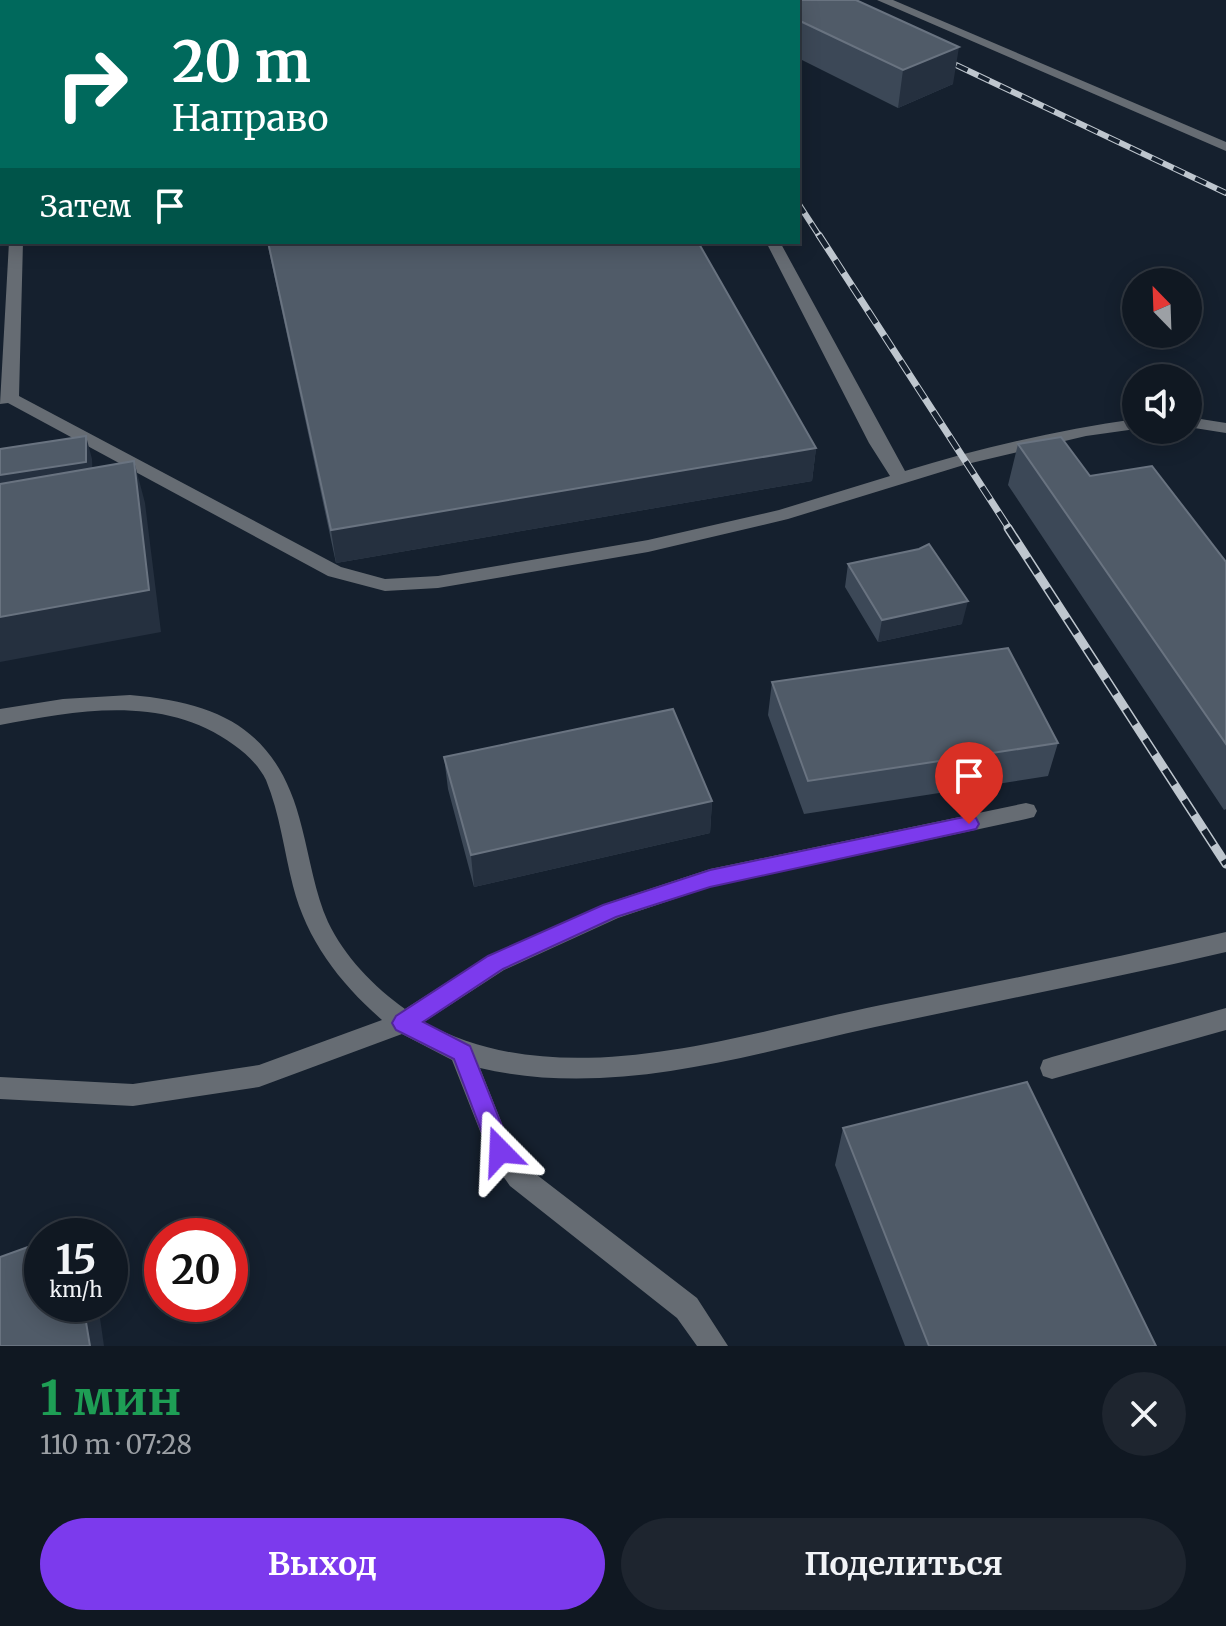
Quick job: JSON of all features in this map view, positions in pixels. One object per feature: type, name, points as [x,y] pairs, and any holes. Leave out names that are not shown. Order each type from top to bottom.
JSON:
[{"type":"street","points":[[883,0],[1226,147]]},
{"type":"street","points":[[16,244],[6,399],[335,572],[385,585],[438,582],[648,546],[782,515],[963,459],[1070,434],[1122,426]]},
{"type":"street","points":[[774,244],[878,443],[900,478]]},
{"type":"street","points":[[1202,424],[1226,428]]},
{"type":"street","points":[[0,717],[42,709],[122,701],[184,709],[232,730],[268,764],[286,810],[309,906],[341,966],[403,1023],[462,1053],[544,1070],[647,1064],[1226,942]]},
{"type":"street","points":[[0,1088],[133,1095],[259,1076],[403,1023],[496,963],[610,911],[710,878],[1026,811]]},
{"type":"street","points":[[1052,1068],[1226,1019]]},
{"type":"street","points":[[462,1053],[500,1151],[519,1177],[687,1308],[714,1346]]},
{"type":"building","points":[[800,0],[856,0],[959,47],[903,70],[800,21]]},
{"type":"building","points":[[268,244],[699,244],[816,448],[331,530]]},
{"type":"building","points":[[86,436],[86,462],[0,475],[0,449]]},
{"type":"building","points":[[1061,437],[1090,476],[1152,466],[1226,562],[1226,744],[1018,444]]},
{"type":"building","points":[[134,461],[149,590],[0,617],[0,484]]},
{"type":"building","points":[[929,544],[968,601],[882,620],[848,564],[919,549]]},
{"type":"building","points":[[1008,648],[1058,743],[808,781],[772,682]]},
{"type":"building","points":[[673,709],[712,801],[471,855],[444,757]]},
{"type":"building","points":[[1027,1082],[1156,1346],[929,1346],[843,1128]]},
{"type":"building","points":[[24,1248],[24,1322],[86,1322],[90,1346],[0,1346],[0,1257]]},
{"type":"railway","points":[[935,55],[1226,193]]},
{"type":"railway","points":[[800,206],[820,237]]},
{"type":"railway","points":[[819,235],[1010,530]]},
{"type":"railway","points":[[1008,528],[1226,864]]},
{"type":"route","points":[[500,1151],[462,1053],[403,1023],[496,963],[610,911],[710,878],[969,824]]}]
